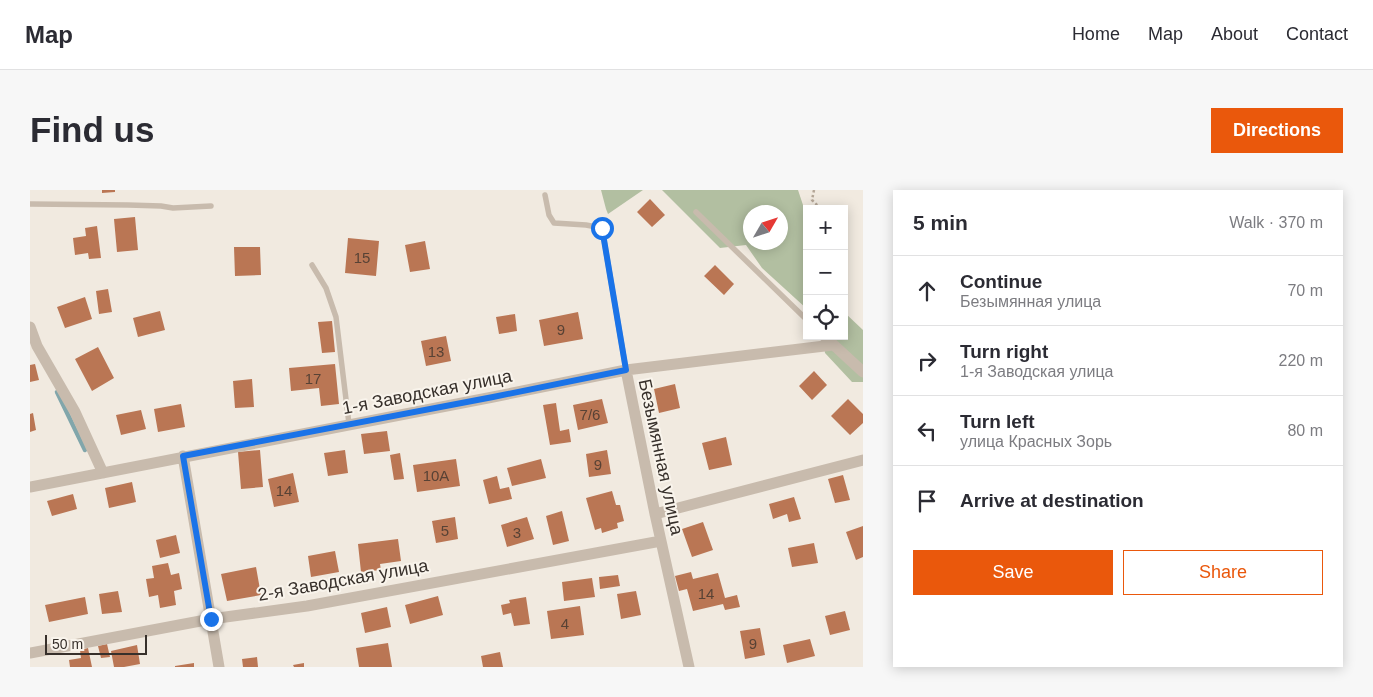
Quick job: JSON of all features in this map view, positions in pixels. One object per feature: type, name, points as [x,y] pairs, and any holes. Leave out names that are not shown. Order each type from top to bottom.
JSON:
[{"type":"street","points":[[30,327],[37,346],[75,412],[103,473]]},
{"type":"street","points":[[828,340],[863,372]]},
{"type":"street","name":"1-я Заводская улица","points":[[30,487],[626,370],[833,345]]},
{"type":"street","name":"Безымянная улица","points":[[626,370],[655,514],[689,667]]},
{"type":"street","points":[[183,456],[219,667]]},
{"type":"street","points":[[655,514],[863,460]]},
{"type":"street","name":"2-я Заводская улица","points":[[30,653],[211,619],[307,606],[661,542]]},
{"type":"lane","name":"Безымянная улица","points":[[546,196],[549,216],[554,222],[602,228],[626,370]]},
{"type":"lane","points":[[30,204],[128,204],[173,208],[211,206]]},
{"type":"lane","points":[[696,212],[803,316]]},
{"type":"lane","points":[[312,265],[326,288],[336,317],[350,424]]},
{"type":"path","points":[[814,190],[812,200],[817,205]]},
{"type":"green space","points":[[601,190],[643,190],[608,214]]},
{"type":"green space","points":[[662,190],[798,190],[803,205],[803,305],[762,268],[749,250],[788,250],[788,205],[743,205],[743,245],[720,248]]},
{"type":"green space","points":[[848,316],[863,330],[863,382],[852,382],[825,353],[823,340],[848,340]]},
{"type":"building","points":[[102,190],[115,190],[115,192],[102,193]]},
{"type":"building","points":[[650,199],[665,215],[652,227],[637,212]]},
{"type":"building","points":[[135,217],[138,250],[117,252],[114,219]]},
{"type":"building","points":[[97,226],[101,258],[89,259],[88,253],[75,255],[73,238],[86,236],[85,228]]},
{"type":"building","points":[[348,238],[379,241],[376,276],[345,273]]},
{"type":"building","points":[[425,241],[430,269],[410,272],[405,245]]},
{"type":"building","points":[[234,247],[260,247],[261,275],[235,276]]},
{"type":"building","points":[[715,265],[734,284],[724,295],[704,276]]},
{"type":"building","points":[[108,289],[112,312],[99,314],[96,291]]},
{"type":"building","points":[[85,297],[92,319],[65,328],[57,307]]},
{"type":"building","points":[[160,311],[165,330],[138,337],[133,318]]},
{"type":"building","points":[[578,312],[583,339],[544,346],[539,320]]},
{"type":"building","points":[[515,314],[517,331],[499,334],[496,317]]},
{"type":"building","points":[[332,321],[335,352],[322,353],[318,322]]},
{"type":"building","points":[[446,336],[451,361],[426,366],[421,341]]},
{"type":"building","points":[[98,347],[114,378],[92,391],[75,359]]},
{"type":"building","points":[[35,364],[39,380],[30,382],[30,365]]},
{"type":"building","points":[[335,364],[339,404],[321,406],[319,388],[291,391],[289,368]]},
{"type":"building","points":[[814,371],[827,385],[812,400],[799,386]]},
{"type":"building","points":[[252,379],[254,407],[235,408],[233,381]]},
{"type":"building","points":[[675,384],[680,408],[659,413],[654,389]]},
{"type":"building","points":[[602,399],[608,423],[578,430],[573,405]]},
{"type":"building","points":[[848,399],[863,414],[863,423],[850,435],[831,416]]},
{"type":"building","points":[[556,403],[560,431],[569,429],[571,442],[550,445],[543,405]]},
{"type":"building","points":[[181,404],[185,427],[158,432],[154,409]]},
{"type":"building","points":[[141,410],[146,429],[121,435],[116,415]]},
{"type":"building","points":[[33,413],[36,430],[30,432],[30,414]]},
{"type":"building","points":[[387,431],[390,451],[364,454],[361,434]]},
{"type":"building","points":[[726,437],[732,465],[709,470],[702,443]]},
{"type":"building","points":[[260,450],[263,487],[241,489],[238,452]]},
{"type":"building","points":[[345,450],[348,473],[328,476],[324,453]]},
{"type":"building","points":[[607,450],[611,474],[589,477],[586,454]]},
{"type":"building","points":[[400,453],[404,479],[394,480],[390,455]]},
{"type":"building","points":[[456,459],[460,486],[417,492],[413,465]]},
{"type":"building","points":[[541,459],[546,478],[512,486],[507,468]]},
{"type":"building","points":[[293,473],[299,502],[274,507],[268,479]]},
{"type":"building","points":[[843,475],[850,500],[835,503],[828,479]]},
{"type":"building","points":[[497,476],[500,489],[509,487],[512,499],[489,504],[483,480]]},
{"type":"building","points":[[132,482],[136,502],[109,508],[105,488]]},
{"type":"building","points":[[612,491],[616,505],[620,505],[624,521],[617,523],[618,528],[602,533],[601,528],[595,530],[586,498]]},
{"type":"building","points":[[73,494],[77,509],[52,516],[47,501]]},
{"type":"building","points":[[794,497],[801,519],[789,522],[787,514],[773,519],[769,504]]},
{"type":"building","points":[[562,511],[569,541],[553,545],[546,516]]},
{"type":"building","points":[[455,517],[458,539],[436,543],[432,521]]},
{"type":"building","points":[[527,517],[534,539],[507,547],[501,525]]},
{"type":"building","points":[[703,522],[713,550],[692,557],[682,529]]},
{"type":"building","points":[[863,526],[863,557],[856,560],[846,532]]},
{"type":"building","points":[[176,535],[180,553],[160,558],[156,540]]},
{"type":"building","points":[[398,539],[401,561],[380,564],[381,570],[361,572],[358,544]]},
{"type":"building","points":[[814,543],[818,563],[792,567],[788,548]]},
{"type":"building","points":[[335,551],[339,572],[311,577],[308,556]]},
{"type":"building","points":[[168,563],[171,575],[179,573],[182,589],[174,591],[176,605],[160,608],[158,595],[149,597],[146,579],[154,578],[152,566]]},
{"type":"building","points":[[256,567],[261,595],[227,601],[221,574]]},
{"type":"building","points":[[691,572],[693,579],[718,573],[725,598],[737,595],[740,607],[725,610],[723,604],[693,611],[687,589],[679,591],[675,576]]},
{"type":"building","points":[[618,575],[620,586],[600,589],[599,577]]},
{"type":"building","points":[[592,578],[595,597],[564,601],[562,582]]},
{"type":"building","points":[[118,591],[122,612],[102,614],[99,594]]},
{"type":"building","points":[[636,591],[641,615],[621,619],[617,594]]},
{"type":"building","points":[[438,596],[443,615],[410,624],[405,605]]},
{"type":"building","points":[[85,597],[88,614],[49,622],[45,605]]},
{"type":"building","points":[[526,597],[530,624],[514,626],[511,613],[503,615],[501,605],[510,603],[509,600]]},
{"type":"building","points":[[580,606],[584,635],[551,639],[547,611]]},
{"type":"building","points":[[387,607],[391,627],[365,633],[361,613]]},
{"type":"building","points":[[845,611],[850,630],[830,635],[825,616]]},
{"type":"building","points":[[760,628],[765,655],[745,659],[740,631]]},
{"type":"building","points":[[810,639],[815,656],[787,663],[783,645]]},
{"type":"building","points":[[388,643],[392,667],[359,667],[356,648]]},
{"type":"building","points":[[107,644],[110,657],[101,658],[98,646]]},
{"type":"building","points":[[137,645],[140,664],[114,667],[111,651]]},
{"type":"building","points":[[88,648],[92,667],[70,667],[69,660],[81,658],[80,650]]},
{"type":"building","points":[[500,652],[503,667],[483,667],[481,656]]},
{"type":"building","points":[[257,657],[258,667],[243,667],[242,659]]},
{"type":"building","points":[[194,663],[194,667],[175,667],[175,666]]},
{"type":"building","points":[[304,663],[304,667],[294,667],[293,665]]},
{"type":"waterway","points":[[57,392],[85,450]]},
{"type":"route","points":[[211,619],[183,456],[626,370],[602,228]]}]
